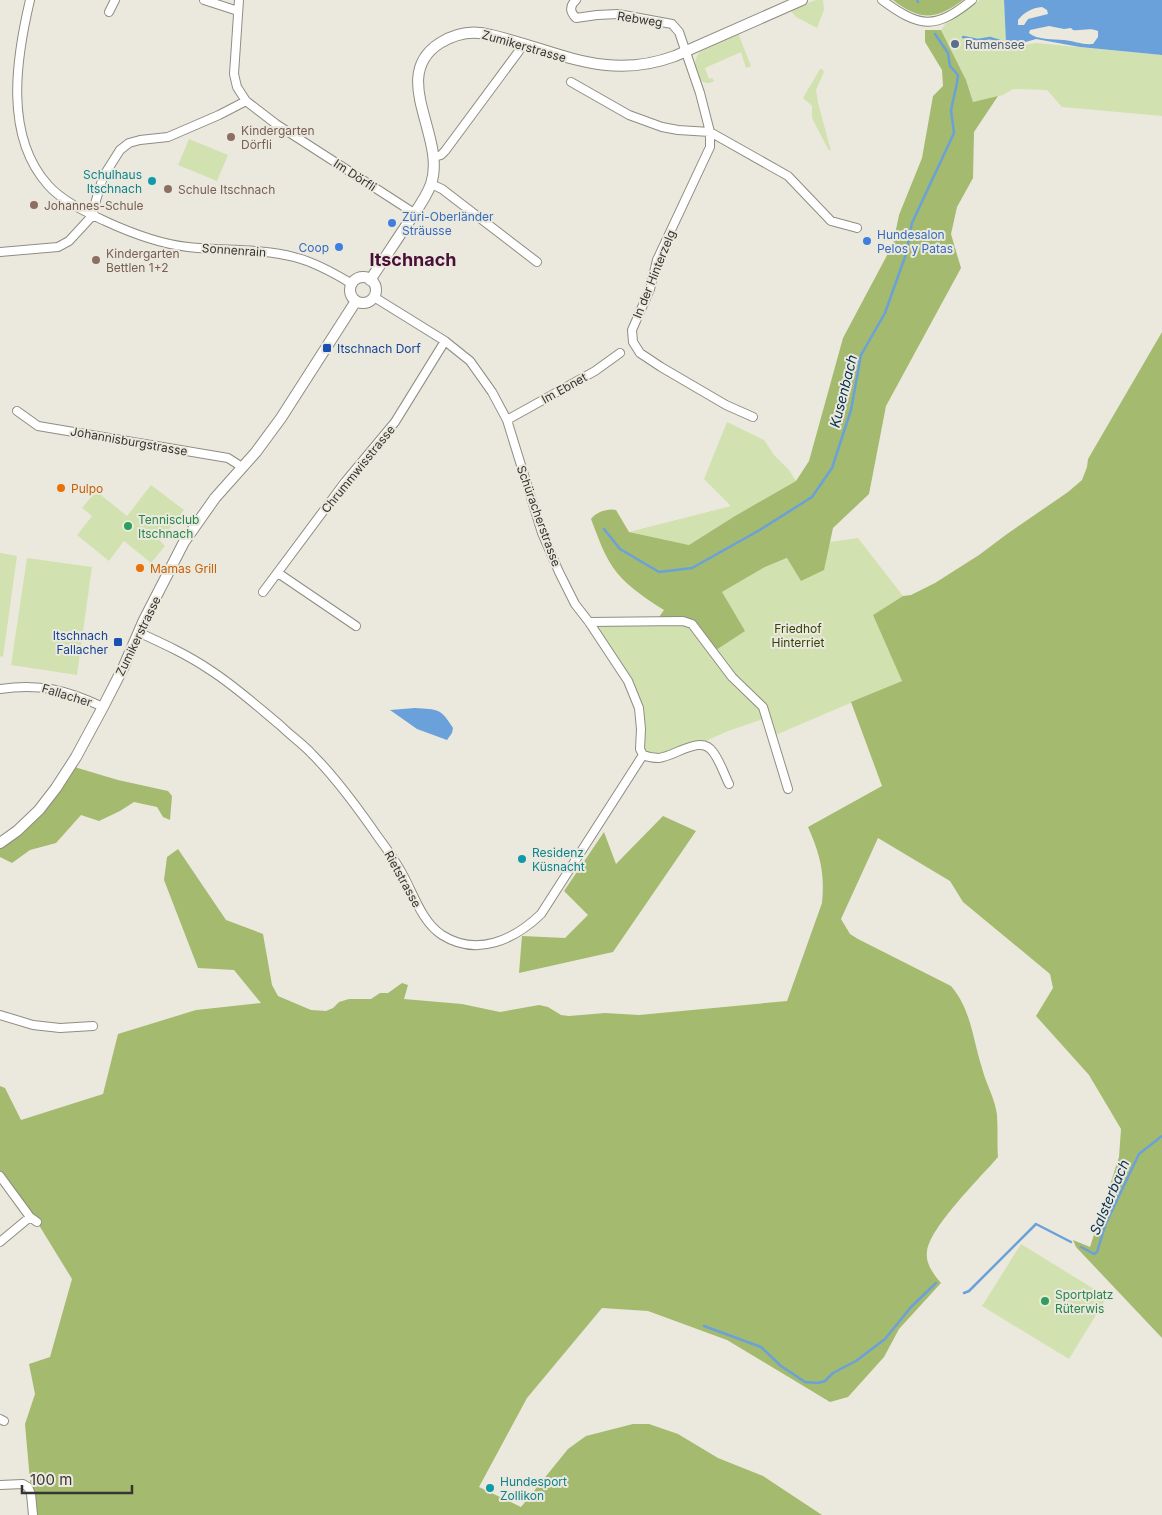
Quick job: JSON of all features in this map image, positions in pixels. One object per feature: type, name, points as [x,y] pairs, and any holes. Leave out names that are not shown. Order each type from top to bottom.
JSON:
[{"type":"main road","name":"Zumikerstrasse","points":[[370,280],[414,214],[431,184],[434,157],[430,133],[420,104],[418,86],[419,72],[434,46],[457,34],[487,34],[580,62],[612,66],[634,66],[658,62],[687,51],[802,0]]},
{"type":"main road","points":[[360,278],[370,280],[376,288],[374,297],[366,303],[356,301],[351,293],[352,284],[360,278]]},
{"type":"main road","name":"Zumikerstrasse","points":[[0,843],[17,831],[39,810],[56,788],[76,757],[103,707],[184,542],[215,498],[256,452],[281,418],[356,301]]},
{"type":"street","name":"Sonnenrain","points":[[30,0],[19,50],[18,104],[26,146],[36,170],[49,187],[93,216],[126,231],[171,245],[268,252],[296,257],[314,264],[352,284]]},
{"type":"street","points":[[109,12],[115,0]]},
{"type":"street","points":[[204,0],[238,11]]},
{"type":"street","points":[[0,252],[58,247],[69,242],[93,216],[103,177],[120,150],[140,140],[168,137],[246,101],[236,87],[234,74],[239,0]]},
{"type":"street","name":"Rebweg","points":[[576,0],[570,10],[576,18],[618,14],[672,24],[679,32],[687,51],[710,132]]},
{"type":"street","points":[[882,0],[903,14],[921,22],[929,23],[942,20],[972,0]]},
{"type":"street","points":[[434,157],[445,152],[519,51],[522,44]]},
{"type":"street","points":[[571,82],[629,115],[654,124],[678,130],[710,132],[788,176],[831,221],[857,228]]},
{"type":"street","name":"Im Dörfli","points":[[246,101],[276,124],[414,214]]},
{"type":"street","name":"In der Hinterzelg","points":[[710,132],[710,147],[657,260],[650,289],[632,330],[633,342],[640,353],[661,367],[726,406],[752,417]]},
{"type":"street","points":[[431,184],[442,189],[537,262]]},
{"type":"street","name":"Schüracherstrasse","points":[[374,297],[445,341],[470,361],[492,392],[507,420],[542,533],[559,572],[576,604],[628,681],[639,708],[640,749],[643,755]]},
{"type":"street","name":"Chrummwisstrasse","points":[[263,592],[345,482],[395,422],[445,341]]},
{"type":"street","name":"Im Ebnet","points":[[507,420],[595,371],[620,353]]},
{"type":"street","name":"Johannisburgstrasse","points":[[17,411],[38,426],[228,458],[242,467]]},
{"type":"street","points":[[278,573],[356,626]]},
{"type":"street","points":[[589,622],[683,622],[692,624],[732,677],[763,707],[788,789]]},
{"type":"street","name":"Rietstrasse","points":[[140,632],[192,659],[222,678],[313,754],[379,837],[404,876],[424,916],[433,928],[453,940],[475,945],[502,941],[516,935],[541,914],[643,755]]},
{"type":"street","name":"Fallacher","points":[[0,689],[38,686],[56,689],[103,707]]},
{"type":"street","points":[[643,755],[659,758],[694,745],[706,746],[713,751],[729,784]]},
{"type":"street","points":[[0,1015],[42,1026],[60,1028],[93,1026]]},
{"type":"street","points":[[0,1176],[30,1217],[37,1222]]},
{"type":"street","points":[[0,1242],[30,1217]]},
{"type":"street","points":[[0,1485],[22,1484],[28,1487],[31,1494],[33,1515]]},
{"type":"green space","points":[[816,0],[823,0],[824,10],[817,28],[796,17],[790,10]]},
{"type":"green space","points":[[893,0],[963,0],[953,7],[936,14],[920,15]]},
{"type":"green space","points":[[980,0],[1004,0],[1006,42],[1012,45],[1036,43],[1162,55],[1162,116],[1062,107],[1047,90],[1013,89],[1003,95],[973,102],[966,80],[941,30],[946,23]]},
{"type":"green space","points":[[925,30],[941,30],[966,80],[973,102],[998,96],[974,132],[973,178],[957,207],[951,234],[961,268],[886,406],[869,494],[833,528],[824,570],[801,581],[787,558],[765,567],[722,592],[745,631],[713,652],[692,624],[662,622],[659,617],[664,610],[634,589],[613,568],[602,548],[591,519],[602,511],[616,510],[629,532],[689,545],[796,481],[809,461],[843,338],[893,244],[899,215],[922,158],[933,96],[943,86],[942,70],[925,42]]},
{"type":"green space","points":[[738,33],[751,66],[746,68],[741,52],[705,68],[709,79],[712,78],[714,81],[708,83],[700,79],[695,68],[695,62],[700,52]]},
{"type":"green space","points":[[820,69],[824,72],[816,90],[831,151],[828,149],[812,118],[812,106],[803,98]]},
{"type":"green space","points":[[189,139],[228,155],[217,181],[178,165]]},
{"type":"green space","points":[[1162,332],[1162,1338],[1076,1247],[1073,1240],[1090,1247],[1119,1157],[1121,1129],[1089,1075],[1036,1016],[1053,988],[1050,974],[963,902],[950,881],[878,838],[841,919],[850,934],[858,939],[951,986],[958,995],[971,1025],[997,1115],[998,1157],[946,1217],[930,1242],[927,1260],[933,1273],[941,1283],[899,1329],[884,1357],[848,1397],[830,1402],[727,1340],[648,1311],[602,1308],[527,1398],[479,1487],[521,1507],[568,1449],[586,1436],[633,1424],[649,1424],[678,1434],[718,1458],[763,1476],[822,1515],[33,1515],[25,1424],[35,1394],[29,1364],[50,1357],[72,1279],[37,1222],[0,1176],[0,1086],[5,1088],[21,1120],[103,1094],[118,1034],[196,1010],[261,1003],[234,970],[198,968],[164,880],[167,857],[178,849],[226,920],[263,934],[272,985],[278,996],[311,1010],[326,1011],[333,1008],[339,1002],[349,999],[371,999],[380,993],[388,993],[402,983],[408,985],[404,999],[462,1004],[500,1012],[539,1005],[548,1007],[561,1015],[569,1016],[605,1013],[639,1015],[787,1001],[822,903],[823,882],[821,864],[808,827],[882,786],[851,702],[902,681],[873,615],[903,596],[911,595],[935,583],[979,555],[1082,480],[1088,459]]},
{"type":"green space","points":[[727,422],[764,440],[796,481],[689,545],[629,532],[731,506],[704,479]]},
{"type":"green space","name":"Tennisclub Itschnach","points":[[151,485],[184,510],[160,541],[165,546],[151,563],[124,541],[109,561],[77,535],[92,516],[82,508],[96,491],[127,516]]},
{"type":"green space","name":"Friedhof Hinterriet","points":[[858,538],[903,596],[873,615],[902,681],[773,736],[766,718],[659,758],[643,755],[639,708],[628,681],[589,622],[662,622],[722,592],[765,567],[830,542]]},
{"type":"green space","points":[[0,553],[17,556],[3,657],[0,656]]},
{"type":"green space","points":[[27,558],[92,567],[77,675],[11,665]]},
{"type":"green space","points":[[71,766],[118,780],[168,791],[172,796],[170,820],[163,817],[157,807],[134,802],[99,821],[81,815],[56,843],[30,850],[12,863],[0,857],[0,843],[17,831]]},
{"type":"green space","points":[[663,816],[696,831],[613,952],[519,973],[522,936],[565,938],[588,915],[564,891],[604,832],[616,864]]},
{"type":"green space","name":"Sportplatz Rüterwis","points":[[1021,1244],[1107,1297],[1069,1359],[982,1306]]},
{"type":"water","name":"Rumensee","points":[[1004,0],[1162,0],[1162,55],[1080,47],[1036,39],[1015,45],[1006,43]],"holes":[[[1042,7],[1047,10],[1048,14],[1028,19],[1024,25],[1018,25],[1020,17],[1032,9]],[[1049,26],[1064,29],[1071,28],[1073,30],[1095,30],[1098,31],[1098,37],[1093,44],[1089,44],[1041,38],[1029,33],[1030,30]]]},
{"type":"water","points":[[415,708],[438,711],[445,716],[453,728],[447,740],[417,729],[390,710]]},
{"type":"waterway","name":"Kusenbach","points":[[604,529],[620,549],[659,572],[692,568],[758,531],[812,497],[832,468],[851,410],[861,355],[885,313],[906,254],[912,223],[954,133],[951,110],[958,75],[950,66],[948,53],[935,34]]},
{"type":"waterway","points":[[963,37],[978,40],[990,38],[1003,42]]},
{"type":"waterway","name":"Salsterbach","points":[[1081,1247],[1094,1254],[1097,1252],[1106,1223],[1139,1154],[1162,1136]]},
{"type":"waterway","points":[[964,1293],[969,1291],[1036,1224],[1071,1242]]},
{"type":"waterway","points":[[704,1326],[761,1347],[781,1366],[805,1382],[818,1383],[825,1381],[833,1373],[856,1361],[885,1339],[911,1307],[936,1283]]},
{"type":"place","name":"Rumensee","points":[[955,44]]},
{"type":"place","name":"Kindergarten Dörfli","points":[[231,137]]},
{"type":"place","name":"Schulhaus Itschnach","points":[[152,181]]},
{"type":"place","name":"Schule Itschnach","points":[[168,189]]},
{"type":"place","name":"Johannes-Schule","points":[[34,205]]},
{"type":"place","name":"Züri-Oberländer Sträusse","points":[[392,223]]},
{"type":"place","name":"Hundesalon Pelos y Patas","points":[[867,241]]},
{"type":"place","name":"Coop","points":[[339,247]]},
{"type":"place","name":"Kindergarten Bettlen 1+2","points":[[96,260]]},
{"type":"place","name":"Itschnach Dorf","points":[[327,348]]},
{"type":"place","name":"Pulpo","points":[[61,488]]},
{"type":"place","name":"Tennisclub Itschnach","points":[[128,526]]},
{"type":"place","name":"Mamas Grill","points":[[140,568]]},
{"type":"place","name":"Itschnach Fallacher","points":[[118,642]]},
{"type":"place","name":"Residenz Küsnacht","points":[[522,859]]},
{"type":"place","name":"Sportplatz Rüterwis","points":[[1045,1301]]},
{"type":"place","name":"Hundesport Zollikon","points":[[490,1488]]},
{"type":"district","name":"Itschnach","points":[[413,259]]}]
